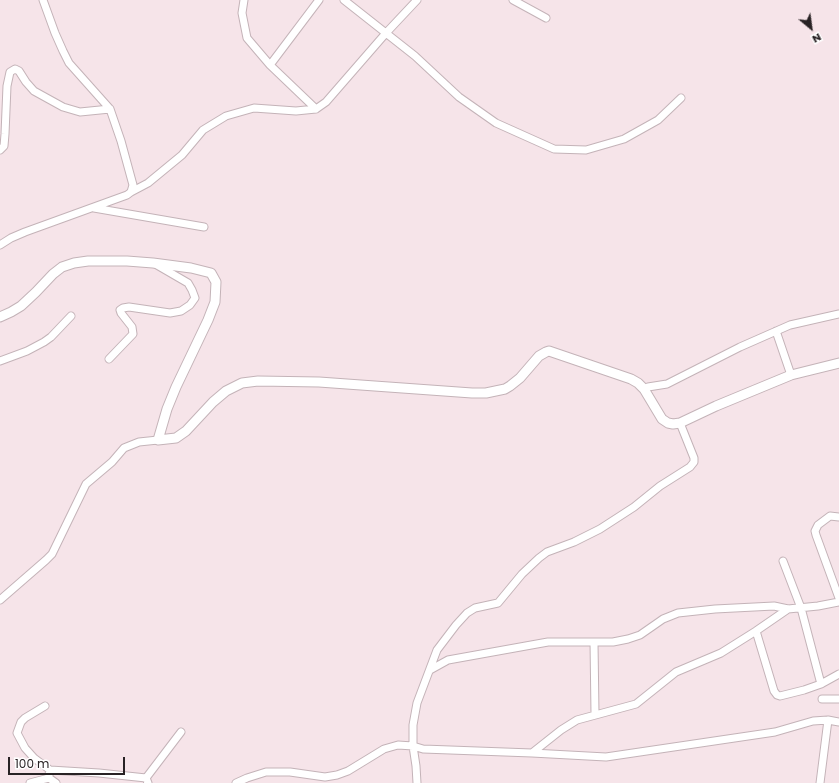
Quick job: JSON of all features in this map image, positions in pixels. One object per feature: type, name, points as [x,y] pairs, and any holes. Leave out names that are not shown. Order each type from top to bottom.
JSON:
[{"type":"street","points":[[244,0],[242,13],[247,38],[270,65],[316,109]]},
{"type":"street","points":[[270,65],[319,0]]},
{"type":"street","points":[[344,0],[415,56],[458,97],[496,123],[554,149],[586,150],[624,139],[658,120],[681,98]]},
{"type":"street","points":[[0,245],[18,235],[121,198],[148,182],[182,155],[203,130],[226,116],[254,108],[296,111],[316,109],[326,102],[417,0]]},
{"type":"street","points":[[513,0],[546,18]]},
{"type":"street","points":[[45,1],[57,39],[69,63],[110,109],[132,176],[133,185],[131,192]]},
{"type":"street","points":[[0,150],[4,146],[5,140],[7,86],[10,72],[15,69],[19,71],[26,82],[34,90],[63,107],[80,112],[110,109]]},
{"type":"street","points":[[92,208],[204,227]]},
{"type":"street","points":[[0,317],[21,306],[62,267],[74,263],[88,261],[128,261],[153,263],[210,273],[216,282],[216,302],[176,387],[167,409],[158,440]]},
{"type":"street","points":[[109,359],[133,334],[134,331],[120,310],[129,307],[170,313],[181,311],[190,306],[195,298],[188,283],[153,263]]},
{"type":"street","points":[[644,389],[667,384],[740,347],[790,325],[839,314]]},
{"type":"street","points":[[0,361],[27,351],[44,342],[71,316]]},
{"type":"street","points":[[776,331],[791,375]]},
{"type":"street","points":[[0,600],[52,554],[86,484],[107,466],[124,448],[139,442],[176,438],[186,431],[222,395],[242,383],[258,381],[319,382],[486,393],[505,389],[510,386],[520,378],[539,356],[549,351],[631,378],[644,389],[662,419],[673,424],[680,423],[791,375],[839,363]]},
{"type":"street","points":[[417,783],[413,746],[413,725],[417,703],[437,650],[467,612],[476,608],[498,603],[522,574],[547,552],[574,542],[600,529],[634,507],[660,486],[690,467],[694,462],[694,458],[680,423]]},
{"type":"street","points":[[839,517],[830,516],[818,525],[815,531],[839,598]]},
{"type":"street","points":[[783,561],[801,608],[821,684]]},
{"type":"street","points":[[430,670],[448,660],[469,655],[492,653],[548,642],[613,642],[628,639],[640,635],[663,619],[678,613],[715,609],[774,606],[788,609],[839,602]]},
{"type":"street","points":[[532,752],[577,720],[636,704],[676,672],[721,653],[788,609]]},
{"type":"street","points":[[756,631],[776,695],[780,696],[804,690],[821,684],[839,674]]},
{"type":"street","points":[[594,642],[595,714]]},
{"type":"street","points":[[822,698],[839,699]]},
{"type":"street","points":[[45,706],[21,722],[17,733],[25,748],[56,783]]},
{"type":"street","points":[[236,783],[266,772],[290,772],[324,777],[337,775],[348,771],[384,749],[398,745],[413,746],[423,749],[532,752],[606,757],[702,742],[736,739],[775,732],[813,721],[828,720],[839,722]]},
{"type":"street","points":[[820,783],[828,720]]},
{"type":"street","points":[[30,783],[49,774],[100,773],[147,780],[181,732]]}]
